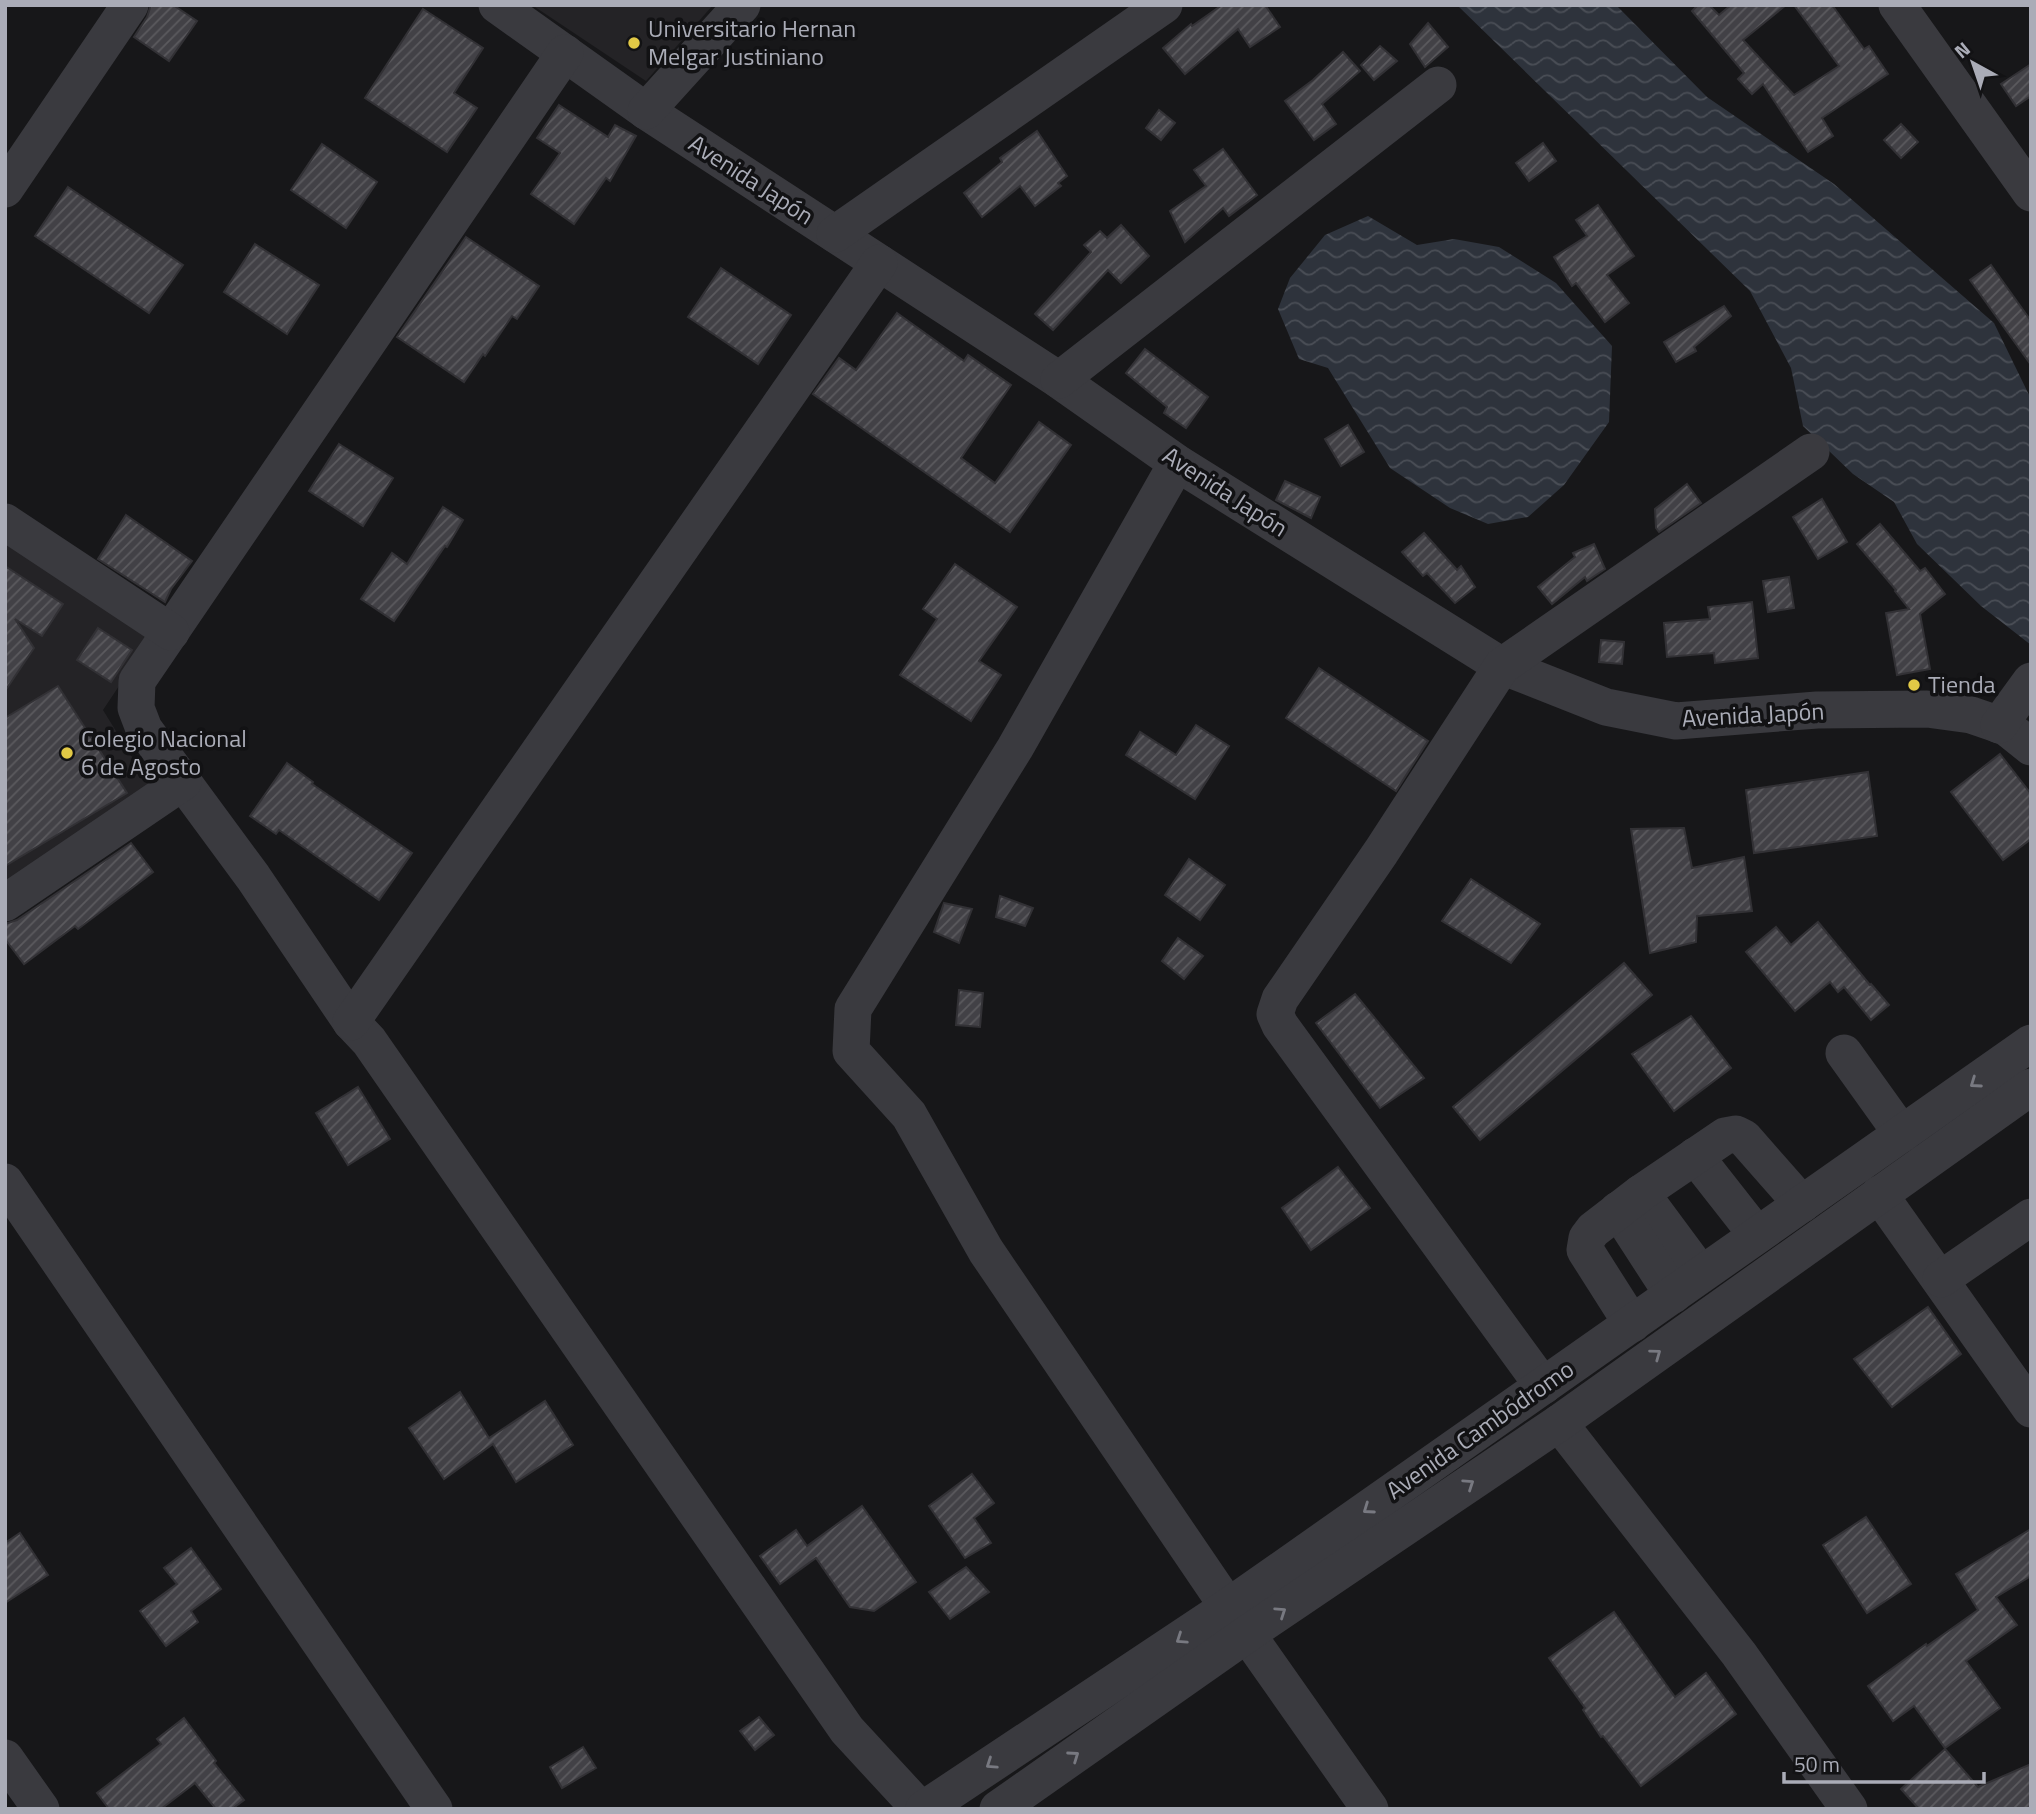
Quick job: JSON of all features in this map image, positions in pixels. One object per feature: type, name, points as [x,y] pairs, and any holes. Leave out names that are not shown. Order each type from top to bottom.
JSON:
[{"type":"street","points":[[5,189],[130,5]]},
{"type":"street","name":"Avenida Japón","points":[[497,5],[646,111],[1059,380],[1177,463],[1502,666],[1606,707],[1676,721],[1817,710],[1927,709],[1971,715],[2006,727],[2031,747]]},
{"type":"street","points":[[646,111],[742,5]]},
{"type":"street","points":[[835,234],[1164,5]]},
{"type":"street","points":[[1897,5],[2031,193]]},
{"type":"street","points":[[565,53],[138,681],[136,708],[144,729],[253,877],[351,1022],[369,1041],[847,1730],[922,1809]]},
{"type":"street","points":[[1059,380],[1438,85]]},
{"type":"street","points":[[351,1022],[879,263]]},
{"type":"street","points":[[1543,1386],[1280,1025],[1275,1014],[1280,999],[1381,852],[1502,666],[1811,452]]},
{"type":"street","points":[[1177,463],[1015,748],[853,1009],[850,1051],[909,1115],[985,1251],[1237,1621],[1370,1809]]},
{"type":"street","points":[[5,522],[171,632]]},
{"type":"street","points":[[1999,725],[2031,681]]},
{"type":"street","points":[[5,903],[183,782]]},
{"type":"street","name":"Avenida Cambódromo","points":[[998,1809],[1543,1386],[2031,1043]]},
{"type":"street","points":[[1844,1053],[1902,1134]]},
{"type":"street","name":"Avenida Cambódromo","points":[[922,1809],[1237,1621],[1559,1423],[2031,1087]]},
{"type":"street","points":[[1632,1324],[1585,1250],[1587,1238],[1593,1230],[1695,1156],[1725,1136],[1736,1134],[1744,1138],[1802,1204]]},
{"type":"street","points":[[1695,1156],[1757,1235]]},
{"type":"street","points":[[5,1182],[434,1809]]},
{"type":"street","points":[[1879,1194],[2031,1409]]},
{"type":"street","points":[[1630,1202],[1687,1284]]},
{"type":"street","points":[[1941,1279],[2031,1217]]},
{"type":"street","points":[[1559,1423],[1739,1654],[1849,1809]]},
{"type":"street","points":[[5,1758],[41,1809]]},
{"type":"shaded area","name":"Universitario Hernan Melgar Justiniano","points":[[532,5],[713,5],[646,81]]},
{"type":"shaded area","name":"Colegio Nacional 6 de Agosto","points":[[5,540],[155,632],[103,710],[156,796],[5,891]]},
{"type":"water","points":[[1457,5],[1616,5],[1707,97],[1834,184],[1994,323],[2031,399],[2031,645],[1981,606],[1917,544],[1894,502],[1853,474],[1803,426],[1791,368],[1750,291]]},
{"type":"water","points":[[1368,216],[1417,245],[1454,239],[1499,247],[1556,283],[1612,346],[1609,422],[1564,485],[1528,517],[1488,524],[1450,508],[1390,468],[1328,368],[1299,359],[1278,309],[1290,278],[1325,235]]},
{"type":"building","points":[[151,5],[173,5],[197,21],[169,61],[134,37]]},
{"type":"building","points":[[1222,5],[1265,5],[1280,27],[1250,47],[1238,29],[1185,74],[1163,48],[1191,24],[1192,26]]},
{"type":"building","points":[[1698,5],[1709,5],[1719,15],[1731,5],[1786,5],[1743,40],[1794,95],[1839,66],[1794,5],[1832,5],[1864,49],[1869,46],[1888,74],[1822,118],[1833,136],[1808,152],[1763,84],[1752,94],[1738,79],[1744,73],[1692,11]]},
{"type":"building","points":[[423,9],[483,48],[454,93],[477,108],[447,152],[365,98]]},
{"type":"building","points":[[1428,23],[1448,47],[1425,67],[1410,44]]},
{"type":"building","points":[[1380,46],[1397,61],[1374,80],[1361,65]]},
{"type":"building","points":[[1343,52],[1360,71],[1322,104],[1336,124],[1314,140],[1285,101]]},
{"type":"building","points":[[2031,64],[2031,96],[2016,106],[2001,84]]},
{"type":"building","points":[[559,105],[608,137],[615,125],[636,136],[610,181],[606,178],[574,224],[531,194],[560,153],[537,138]]},
{"type":"building","points":[[1159,110],[1175,123],[1161,140],[1146,128]]},
{"type":"building","points":[[1901,124],[1918,142],[1901,158],[1884,140]]},
{"type":"building","points":[[1037,131],[1067,176],[1058,183],[1061,186],[1035,206],[1020,186],[982,217],[964,193],[1002,162],[1000,158]]},
{"type":"building","points":[[1543,143],[1556,161],[1529,181],[1516,163]]},
{"type":"building","points":[[322,144],[377,182],[346,228],[291,190]]},
{"type":"building","points":[[1223,149],[1257,195],[1229,216],[1223,208],[1185,242],[1170,211],[1206,186],[1194,170]]},
{"type":"building","points":[[68,187],[183,265],[149,313],[35,236]]},
{"type":"building","points":[[1598,205],[1634,256],[1607,275],[1629,303],[1605,322],[1576,283],[1572,286],[1554,257],[1587,236],[1576,220]]},
{"type":"building","points":[[1121,225],[1149,256],[1121,283],[1108,270],[1053,330],[1035,314],[1091,252],[1084,245],[1100,231],[1107,238]]},
{"type":"building","points":[[466,237],[539,286],[517,319],[512,316],[464,382],[397,337]]},
{"type":"building","points":[[255,244],[319,285],[287,334],[224,292]]},
{"type":"building","points":[[1991,265],[2031,321],[2031,365],[1970,280]]},
{"type":"building","points":[[721,268],[791,315],[758,364],[688,317]]},
{"type":"building","points":[[1724,306],[1731,316],[1694,347],[1696,351],[1676,362],[1664,342]]},
{"type":"building","points":[[897,313],[964,361],[968,355],[1011,385],[961,458],[995,483],[1039,422],[1071,445],[1010,532],[813,394],[839,358],[856,370]]},
{"type":"building","points":[[1145,349],[1208,397],[1186,428],[1164,413],[1167,407],[1126,373]]},
{"type":"building","points":[[1348,425],[1364,452],[1341,466],[1325,439]]},
{"type":"building","points":[[339,444],[393,478],[363,526],[309,491]]},
{"type":"building","points":[[1285,481],[1320,497],[1311,518],[1276,500]]},
{"type":"building","points":[[1687,484],[1701,503],[1659,532],[1656,528],[1655,509]]},
{"type":"building","points":[[1822,499],[1847,542],[1818,559],[1793,517]]},
{"type":"building","points":[[443,507],[463,520],[394,621],[361,599],[392,553],[407,564]]},
{"type":"building","points":[[126,515],[192,561],[171,589],[165,602],[98,559]]},
{"type":"building","points":[[1880,524],[1920,571],[1925,568],[1945,594],[1920,614],[1930,669],[1897,675],[1886,613],[1909,609],[1857,544]]},
{"type":"building","points":[[1424,533],[1457,570],[1461,566],[1475,587],[1455,603],[1427,573],[1423,576],[1402,552]]},
{"type":"building","points":[[1594,544],[1605,569],[1587,581],[1585,577],[1552,604],[1538,587],[1575,557],[1573,553]]},
{"type":"building","points":[[955,564],[1017,607],[979,661],[1001,675],[971,721],[900,675],[937,619],[923,609]]},
{"type":"building","points":[[5,566],[63,604],[42,636],[15,619],[34,648],[5,691]]},
{"type":"building","points":[[1789,577],[1794,608],[1768,612],[1763,581]]},
{"type":"building","points":[[1752,602],[1758,658],[1715,663],[1714,653],[1667,657],[1664,623],[1710,619],[1708,607]]},
{"type":"building","points":[[98,628],[132,650],[111,682],[77,660]]},
{"type":"building","points":[[1601,640],[1624,642],[1622,664],[1599,662]]},
{"type":"building","points":[[1319,668],[1428,741],[1396,791],[1286,718]]},
{"type":"building","points":[[58,686],[127,793],[5,866],[5,718]]},
{"type":"building","points":[[1196,725],[1229,746],[1195,799],[1126,755],[1140,732],[1176,755]]},
{"type":"building","points":[[2000,754],[2031,794],[2031,839],[2003,860],[1951,792]]},
{"type":"building","points":[[287,763],[313,782],[312,784],[412,853],[379,900],[279,830],[276,834],[250,816]]},
{"type":"building","points":[[1868,772],[1877,836],[1754,853],[1746,790]]},
{"type":"building","points":[[1684,828],[1692,868],[1744,857],[1752,911],[1697,916],[1696,942],[1650,953],[1631,829]]},
{"type":"building","points":[[131,843],[153,872],[78,929],[75,926],[24,964],[5,939],[5,924],[17,920]]},
{"type":"building","points":[[1189,859],[1225,885],[1200,920],[1165,895]]},
{"type":"building","points":[[1471,879],[1540,924],[1511,963],[1442,921]]},
{"type":"building","points":[[1000,896],[1033,908],[1025,926],[996,917]]},
{"type":"building","points":[[944,903],[972,909],[959,943],[934,932]]},
{"type":"building","points":[[1818,922],[1889,1005],[1871,1020],[1844,987],[1838,992],[1830,982],[1795,1011],[1746,952],[1776,927],[1791,945]]},
{"type":"building","points":[[1178,938],[1203,956],[1184,979],[1162,961]]},
{"type":"building","points":[[1624,963],[1652,995],[1480,1140],[1453,1107]]},
{"type":"building","points":[[959,990],[983,993],[980,1027],[956,1025]]},
{"type":"building","points":[[1355,994],[1424,1078],[1380,1108],[1316,1023]]},
{"type":"building","points":[[1691,1016],[1731,1068],[1674,1111],[1632,1054]]},
{"type":"building","points":[[358,1087],[390,1139],[348,1165],[316,1113]]},
{"type":"building","points":[[1338,1167],[1370,1208],[1311,1250],[1282,1208]]},
{"type":"building","points":[[1928,1307],[1961,1354],[1892,1407],[1854,1359]]},
{"type":"building","points":[[460,1392],[489,1438],[545,1401],[573,1445],[516,1482],[493,1444],[444,1479],[409,1428]]},
{"type":"building","points":[[972,1474],[994,1503],[974,1518],[991,1543],[965,1558],[929,1506]]},
{"type":"building","points":[[862,1506],[916,1582],[874,1611],[850,1607],[816,1558],[780,1584],[760,1556],[796,1530],[807,1546]]},
{"type":"building","points":[[1866,1517],[1911,1584],[1867,1613],[1823,1545]]},
{"type":"building","points":[[2031,1529],[2031,1576],[1996,1597],[2017,1625],[1966,1661],[2000,1708],[1945,1748],[1914,1706],[1893,1721],[1868,1686],[1978,1610],[1956,1574]]},
{"type":"building","points":[[20,1533],[48,1575],[5,1603],[5,1543]]},
{"type":"building","points":[[191,1548],[221,1589],[191,1611],[198,1622],[166,1646],[140,1611],[177,1584],[164,1568]]},
{"type":"building","points":[[966,1567],[989,1592],[950,1619],[929,1592]]},
{"type":"building","points":[[1614,1612],[1675,1697],[1706,1673],[1736,1714],[1641,1786],[1603,1736],[1601,1737],[1583,1710],[1585,1708],[1549,1658]]},
{"type":"building","points":[[759,1717],[774,1735],[755,1750],[740,1731]]},
{"type":"building","points":[[184,1718],[216,1761],[214,1763],[244,1800],[232,1809],[216,1809],[195,1783],[161,1809],[109,1809],[97,1793],[161,1744],[157,1739]]},
{"type":"building","points":[[583,1747],[596,1768],[562,1788],[550,1767]]},
{"type":"building","points":[[1945,1749],[1978,1787],[2031,1764],[2031,1809],[1919,1809],[1901,1789]]},
{"type":"place","name":"Universitario Hernan Melgar Justiniano","points":[[634,43]]},
{"type":"place","name":"Tienda","points":[[1914,685]]},
{"type":"place","name":"Colegio Nacional 6 de Agosto","points":[[67,753]]}]
